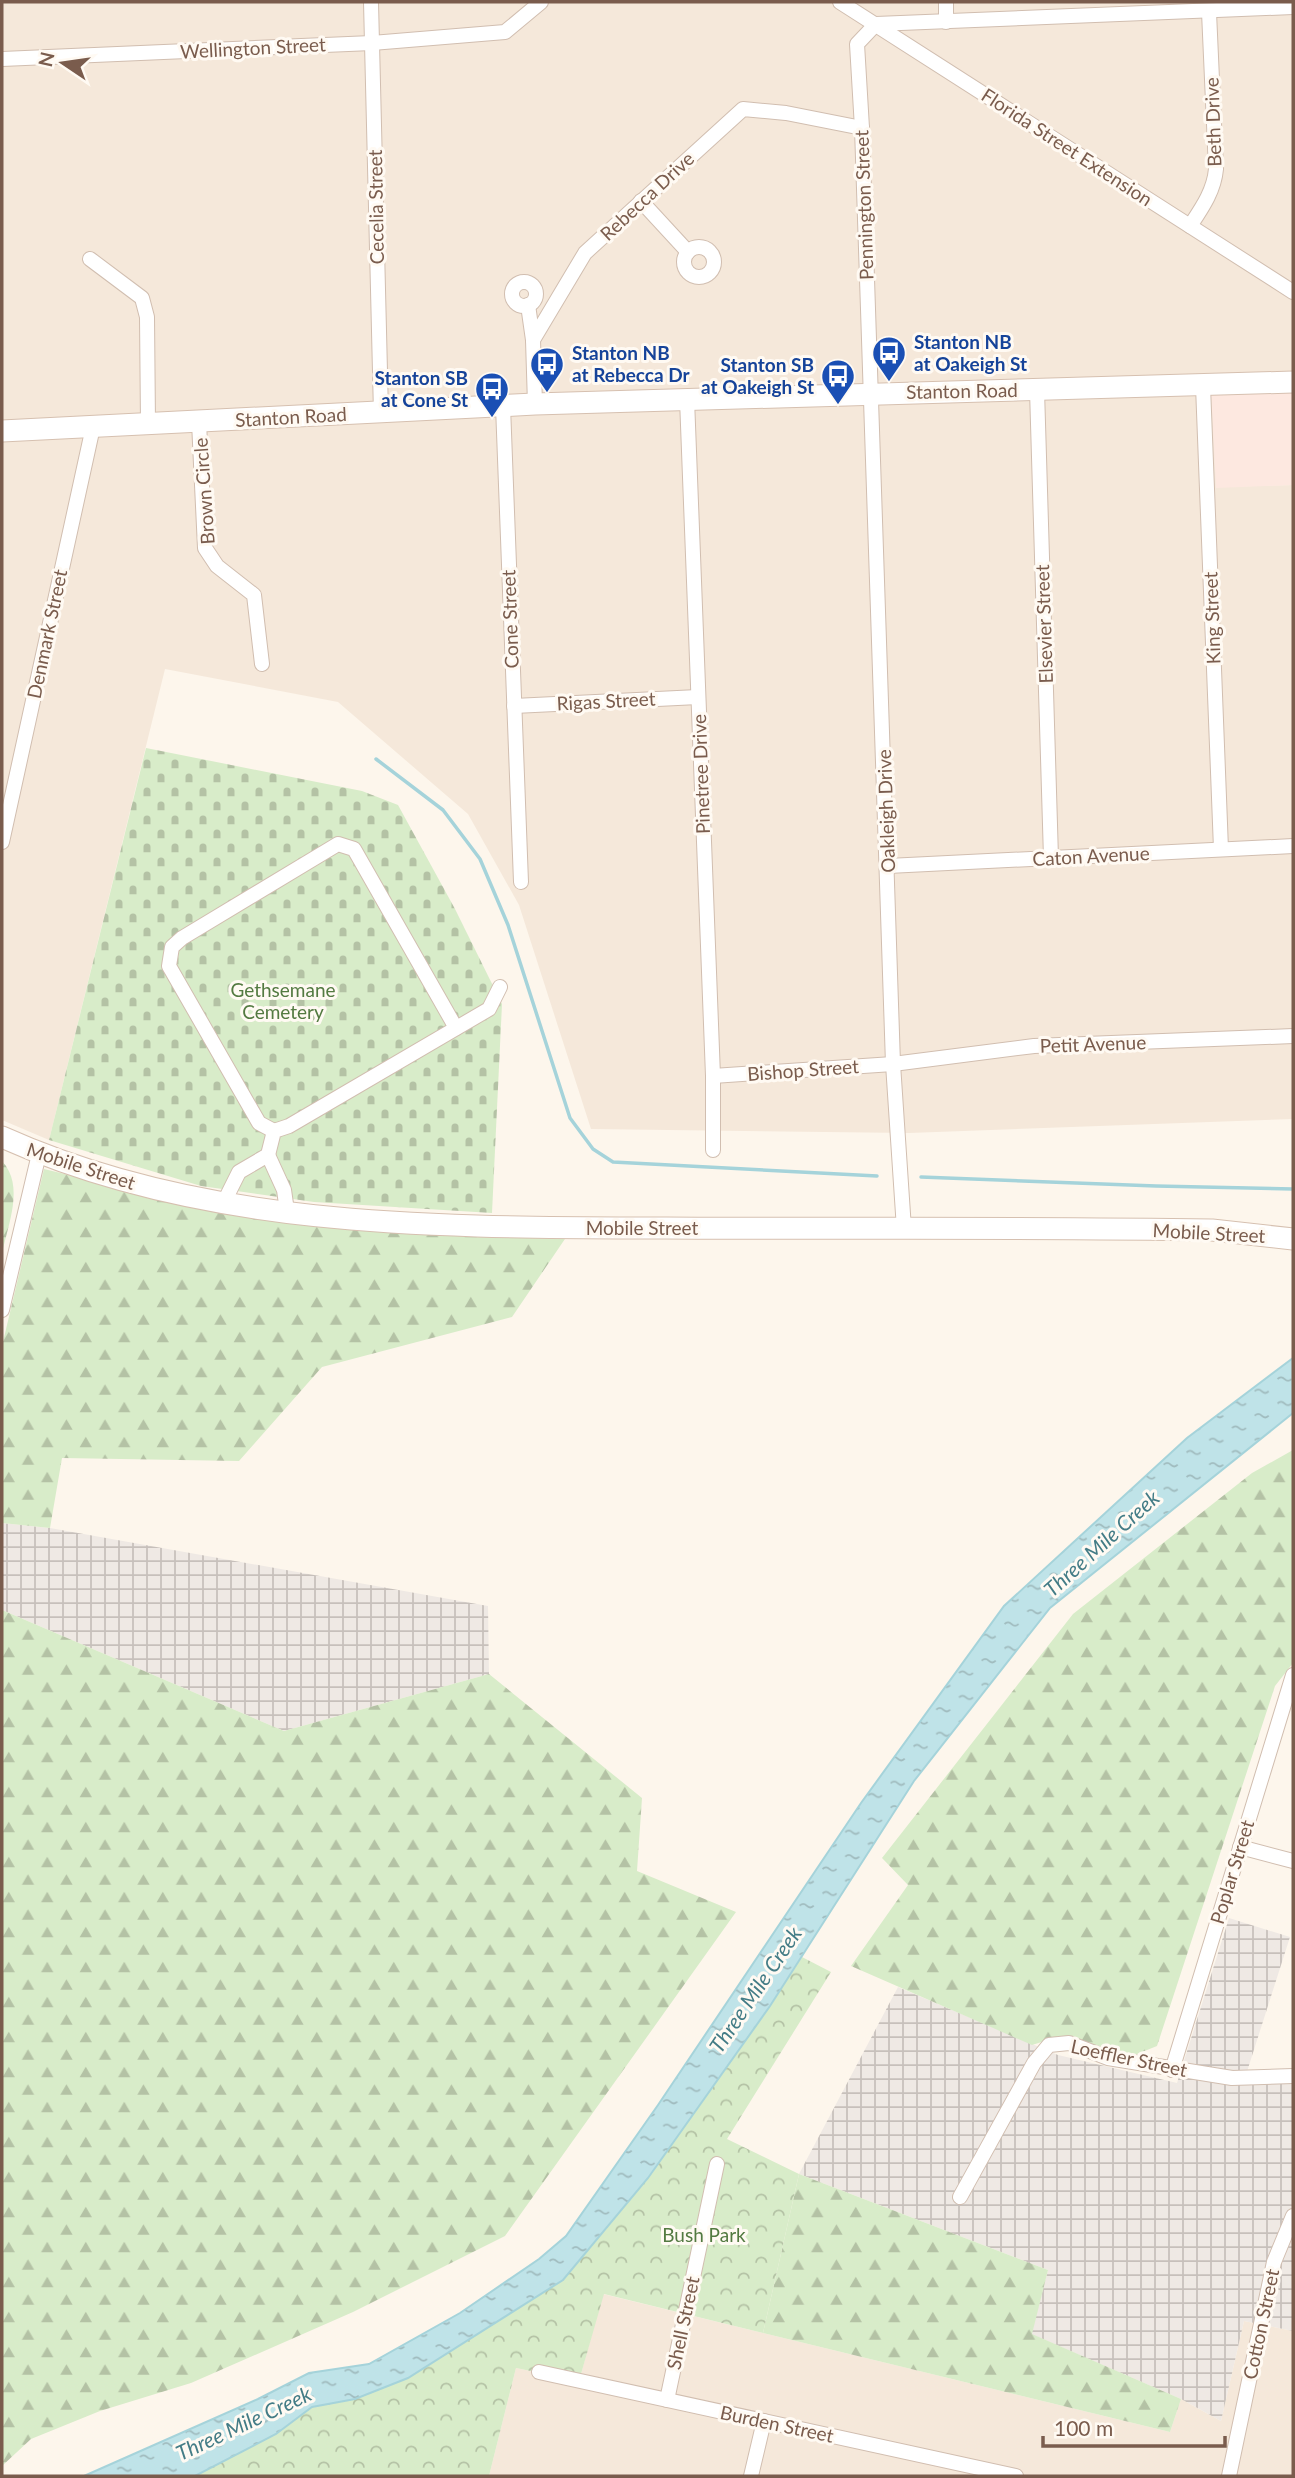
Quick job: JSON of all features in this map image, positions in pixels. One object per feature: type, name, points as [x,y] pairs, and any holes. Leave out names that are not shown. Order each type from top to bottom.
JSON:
[{"type":"street","name":"Cecelia Street","points":[[371,2],[381,413]]},
{"type":"street","name":"Wellington Street","points":[[2,59],[372,43],[505,33],[541,2]]},
{"type":"street","name":"Florida Street Extension","points":[[840,2],[1293,292]]},
{"type":"street","points":[[946,2],[946,22]]},
{"type":"street","points":[[876,24],[946,22],[1108,9],[1209,12],[1267,5],[1293,7]]},
{"type":"street","name":"Beth Drive","points":[[1190,226],[1205,205],[1215,182],[1209,12]]},
{"type":"street","name":"Pennington Street","points":[[871,393],[857,44],[876,24]]},
{"type":"street","name":"Rebecca Drive","points":[[533,340],[585,253],[743,108],[786,113],[862,128]]},
{"type":"street","points":[[641,201],[688,252]]},
{"type":"street","points":[[90,259],[142,298],[146,317],[148,424]]},
{"type":"street","points":[[528,305],[533,340],[536,404]]},
{"type":"street","name":"Stanton Road","points":[[2,431],[536,404],[1293,382]]},
{"type":"street","name":"King Street","points":[[1203,386],[1221,849]]},
{"type":"street","name":"Elsevier Street","points":[[1037,390],[1051,858]]},
{"type":"street","name":"Oakleigh Drive","points":[[871,393],[894,1064],[904,1229]]},
{"type":"street","name":"Pinetree Drive","points":[[687,399],[713,1076],[713,1150]]},
{"type":"street","name":"Cone Street","points":[[503,406],[521,882]]},
{"type":"street","name":"Brown Circle","points":[[199,422],[205,548],[217,566],[254,595],[262,664]]},
{"type":"street","name":"Denmark Street","points":[[2,842],[93,427]]},
{"type":"street","name":"Rigas Street","points":[[514,706],[698,697]]},
{"type":"street","points":[[456,1028],[354,849],[338,844],[182,938],[172,947],[169,966],[259,1123],[274,1131],[289,1126],[489,1009],[500,986]]},
{"type":"street","name":"Caton Avenue","points":[[888,866],[1293,846]]},
{"type":"street","name":"Petit Avenue","points":[[894,1064],[1034,1046],[1293,1036]]},
{"type":"street","name":"Bishop Street","points":[[713,1076],[894,1064]]},
{"type":"street","points":[[274,1131],[268,1155],[284,1190],[287,1211]]},
{"type":"street","name":"Mobile Street","points":[[2,1138],[39,1154],[148,1188],[342,1220],[571,1227],[1212,1230],[1293,1238]]},
{"type":"street","points":[[2,1310],[39,1154]]},
{"type":"street","points":[[223,1202],[239,1172],[268,1155]]},
{"type":"street","name":"Poplar Street","points":[[1172,2070],[1293,1675]]},
{"type":"street","points":[[1240,1847],[1293,1861]]},
{"type":"street","name":"Loeffler Street","points":[[960,2197],[1034,2063],[1049,2045],[1069,2043],[1108,2057],[1172,2070],[1233,2078],[1293,2076]]},
{"type":"street","name":"Shell Street","points":[[667,2400],[717,2164]]},
{"type":"street","name":"Cotton Street","points":[[1229,2476],[1274,2262],[1293,2216]]},
{"type":"street","name":"Burden Street","points":[[539,2372],[1016,2476]]},
{"type":"street","points":[[751,2476],[764,2421]]},
{"type":"shaded area","points":[[2,2],[1293,2],[1293,386],[1216,487],[1293,485],[1293,1119],[909,1133],[591,1129],[519,905],[468,814],[338,702],[165,669],[49,1140],[2,1120]]},
{"type":"shaded area","points":[[1293,386],[1293,485],[1216,488],[1211,390]]},
{"type":"shaded area","points":[[2,1523],[50,1528],[488,1606],[489,1674],[284,1731],[2,1610]]},
{"type":"shaded area","points":[[1229,1918],[1290,1937],[1243,2084],[1293,2084],[1293,2331],[1244,2321],[1221,2421],[1181,2399],[1031,2334],[1048,2270],[799,2174],[898,1987],[1058,2055],[1177,2083]]},
{"type":"shaded area","points":[[603,2294],[1170,2432],[1181,2399],[1221,2421],[1244,2321],[1293,2331],[1293,2476],[489,2476],[516,2368],[579,2381]]},
{"type":"green space","name":"Gethsemane Cemetery","points":[[146,748],[362,791],[398,805],[455,909],[502,1004],[492,1213],[314,1202],[201,1186],[49,1140]]},
{"type":"green space","points":[[2,1161],[13,1182],[14,1194],[2,1254]]},
{"type":"green space","points":[[44,1169],[218,1211],[340,1229],[569,1233],[512,1317],[322,1367],[239,1461],[62,1458],[50,1528],[2,1523],[2,1346]]},
{"type":"green space","points":[[1293,1450],[1293,1663],[1275,1686],[1157,2046],[1132,2056],[1061,2036],[1032,2045],[851,1966],[908,1885],[882,1858],[1073,1614],[1252,1473]]},
{"type":"green space","points":[[2,1610],[284,1731],[489,1674],[642,1798],[637,1871],[736,1912],[505,2236],[353,2312],[191,2383],[100,2411],[31,2439],[2,2466]]},
{"type":"green space","name":"Bush Park","points":[[802,1957],[831,1972],[727,2139],[799,2174],[763,2333],[604,2294],[579,2381],[516,2368],[489,2476],[195,2476],[276,2434],[312,2407],[355,2399],[563,2280],[648,2178]]},
{"type":"green space","points":[[799,2174],[1048,2270],[1032,2334],[1181,2399],[1170,2432],[763,2333]]},
{"type":"water","name":"Three Mile Creek","points":[[1293,1358],[1293,1413],[1050,1608],[914,1781],[770,2006],[648,2178],[563,2280],[408,2378],[355,2399],[312,2407],[276,2434],[195,2476],[84,2476],[258,2399],[309,2373],[369,2364],[460,2313],[539,2259],[566,2236],[658,2105],[861,1803],[1004,1606],[1187,1438]]},
{"type":"waterway","points":[[376,759],[443,810],[480,859],[508,925],[570,1118],[593,1149],[613,1162],[877,1176]]},
{"type":"waterway","points":[[921,1177],[1293,1189]]},
{"type":"place","name":"Stanton NB at Oakeigh St","points":[[889,383]]},
{"type":"place","name":"Stanton NB at Rebecca Dr","points":[[547,394]]},
{"type":"place","name":"Stanton SB at Oakeigh St","points":[[838,406]]},
{"type":"place","name":"Stanton SB at Cone St","points":[[492,419]]}]
